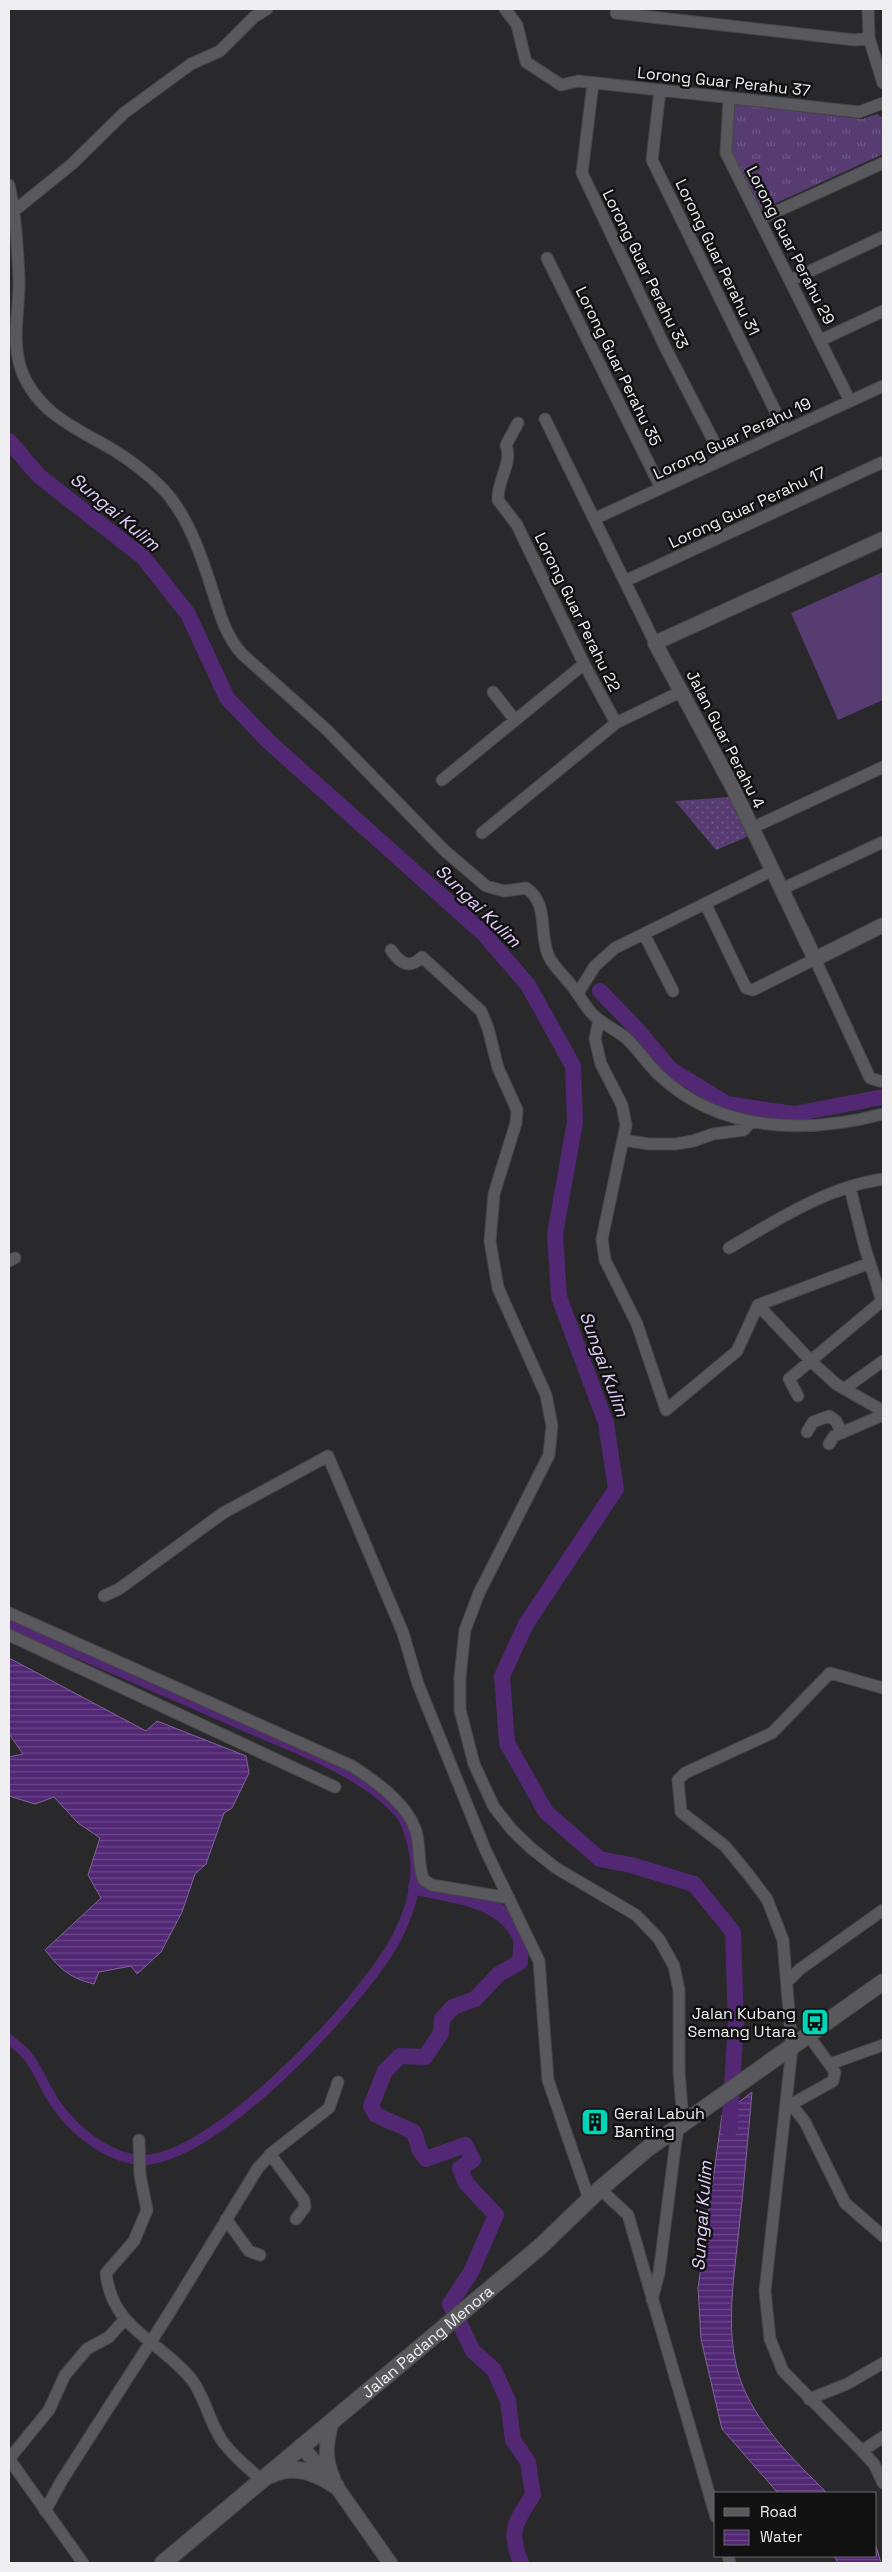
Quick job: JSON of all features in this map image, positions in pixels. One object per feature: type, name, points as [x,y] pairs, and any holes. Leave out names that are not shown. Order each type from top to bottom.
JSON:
[{"type":"main road","name":"Jalan Padang Menora","points":[[163,2563],[541,2246],[594,2194],[647,2149],[769,2065],[883,1982]]},
{"type":"main road","points":[[261,2480],[279,2471],[300,2470],[319,2475],[336,2486]]},
{"type":"street","points":[[14,212],[72,164],[124,113],[191,64],[220,51],[254,17],[267,9]]},
{"type":"street","name":"Lorong Guar Perahu 37","points":[[504,9],[517,25],[526,62],[561,85],[578,81],[859,112],[883,104]]},
{"type":"street","points":[[868,9],[869,38],[883,83]]},
{"type":"street","points":[[616,13],[855,40],[869,38]]},
{"type":"street","name":"Lorong Guar Perahu 33","points":[[593,83],[582,173],[666,349],[723,460]]},
{"type":"street","name":"Lorong Guar Perahu 31","points":[[660,90],[652,160],[785,431]]},
{"type":"street","name":"Lorong Guar Perahu 29","points":[[729,98],[726,153],[850,401]]},
{"type":"street","points":[[760,219],[883,163]]},
{"type":"street","points":[[9,185],[14,212],[19,284],[15,338],[17,354],[23,374],[36,397],[70,428],[141,468],[163,489],[179,509],[204,565],[225,630],[242,654],[327,730],[445,851],[486,886],[504,891],[526,888],[531,891],[541,907],[549,957],[578,993],[587,1010],[627,1039],[659,1075],[678,1090],[704,1106],[729,1117],[751,1122],[809,1127],[848,1123],[883,1114]]},
{"type":"street","points":[[791,280],[883,237]]},
{"type":"street","name":"Lorong Guar Perahu 35","points":[[547,258],[661,488]]},
{"type":"street","points":[[821,340],[883,311]]},
{"type":"street","name":"Lorong Guar Perahu 19","points":[[594,519],[883,386]]},
{"type":"street","name":"Jalan Guar Perahu 4","points":[[545,419],[655,643],[682,691],[782,888],[870,1078],[883,1082]]},
{"type":"street","name":"Lorong Guar Perahu 22","points":[[518,423],[506,445],[510,455],[498,492],[498,500],[512,515],[584,664],[616,723]]},
{"type":"street","name":"Lorong Guar Perahu 17","points":[[625,581],[883,462]]},
{"type":"street","points":[[655,643],[883,539]]},
{"type":"street","points":[[442,780],[584,664]]},
{"type":"street","points":[[482,834],[616,723],[682,691]]},
{"type":"street","points":[[493,692],[515,720]]},
{"type":"street","points":[[752,828],[883,767]]},
{"type":"street","points":[[782,888],[883,842]]},
{"type":"street","points":[[578,993],[595,966],[615,948],[706,905],[773,870]]},
{"type":"street","points":[[706,905],[746,988],[754,990],[883,925]]},
{"type":"street","points":[[644,934],[673,991]]},
{"type":"street","points":[[391,950],[399,962],[408,965],[416,963],[422,957],[481,1011],[488,1028],[498,1068],[515,1103],[518,1117],[494,1194],[490,1241],[498,1288],[546,1395],[552,1426],[549,1455],[479,1593],[465,1630],[460,1677],[460,1710],[474,1764],[494,1807],[532,1850],[556,1868],[636,1915],[659,1939],[674,1966],[679,1990],[678,2070],[684,2124],[659,2274],[652,2300]]},
{"type":"street","points":[[599,1020],[595,1039],[602,1064],[622,1105],[626,1126],[602,1239],[605,1260],[637,1324],[666,1410],[737,1351],[758,1305],[870,1263]]},
{"type":"street","points":[[623,1140],[649,1144],[676,1144],[713,1134],[744,1130],[751,1122]]},
{"type":"street","points":[[729,1248],[820,1197],[864,1182],[883,1179]]},
{"type":"street","points":[[798,1396],[788,1379],[812,1362],[882,1301],[850,1188]]},
{"type":"street","points":[[758,1305],[812,1362],[844,1389],[883,1411]]},
{"type":"street","points":[[844,1389],[883,1361]]},
{"type":"street","points":[[829,1444],[834,1436],[883,1415]]},
{"type":"street","points":[[807,1432],[813,1422],[829,1416],[836,1421],[842,1433]]},
{"type":"street","points":[[104,1596],[119,1590],[223,1513],[328,1456],[403,1634],[418,1684],[485,1849],[539,1961],[548,2080],[594,2194],[628,2215],[714,2510]]},
{"type":"street","points":[[9,1613],[352,1766],[372,1779],[411,1821],[416,1831],[424,1880],[432,1885],[509,1898]]},
{"type":"street","points":[[9,1635],[335,1787]]},
{"type":"street","points":[[883,1688],[830,1673],[772,1733],[685,1772],[678,1780],[681,1812],[725,1846],[767,1899],[783,1940],[788,1981],[792,2048],[789,2102],[764,2291],[770,2339],[783,2371],[874,2464],[883,2484]]},
{"type":"street","points":[[788,1981],[800,1969],[883,1910]]},
{"type":"street","points":[[789,2102],[833,2081],[835,2072],[809,2036]]},
{"type":"street","points":[[830,2064],[883,2045]]},
{"type":"street","points":[[45,2510],[259,2167],[270,2154],[329,2108],[338,2082]]},
{"type":"street","points":[[789,2102],[805,2122],[844,2203],[883,2236]]},
{"type":"street","points":[[140,2140],[138,2159],[147,2210],[134,2241],[106,2273],[113,2303],[124,2320],[177,2362],[194,2382],[221,2440],[261,2480]]},
{"type":"street","points":[[270,2154],[304,2200],[305,2207],[296,2219]]},
{"type":"street","points":[[226,2219],[249,2251],[260,2255]]},
{"type":"street","points":[[83,2563],[9,2459],[49,2410],[65,2375],[87,2349],[109,2336],[124,2320]]},
{"type":"street","points":[[809,2399],[847,2384],[883,2362]]},
{"type":"street","points":[[332,2421],[325,2442],[327,2465],[336,2486]]},
{"type":"street","points":[[862,2451],[883,2437]]},
{"type":"street","points":[[301,2446],[336,2486],[390,2563]]},
{"type":"green space","points":[[734,104],[862,119],[877,114],[883,118],[883,154],[761,210],[730,152]]},
{"type":"green space","points":[[883,572],[883,700],[838,720],[791,613]]},
{"type":"green space","points":[[730,797],[749,836],[716,850],[675,801]]},
{"type":"water","points":[[9,1658],[146,1731],[157,1721],[246,1756],[249,1773],[232,1808],[224,1813],[206,1864],[195,1874],[182,1912],[161,1952],[137,1974],[131,1966],[99,1972],[94,1984],[78,1979],[66,1972],[45,1950],[101,1898],[88,1875],[100,1838],[78,1823],[54,1797],[35,1804],[9,1796],[9,1757],[23,1754],[9,1734]]},
{"type":"water","points":[[752,2092],[733,2288],[733,2349],[737,2368],[750,2402],[769,2431],[826,2492],[777,2492],[722,2429],[701,2339],[698,2288],[722,2115]]},
{"type":"water","points":[[877,2549],[881,2563],[838,2563],[835,2557],[877,2557]]},
{"type":"waterway","name":"Sungai Kulim","points":[[9,441],[39,476],[143,557],[188,614],[227,698],[268,741],[484,934],[528,985],[573,1066],[575,1122],[555,1234],[559,1297],[606,1423],[616,1489],[526,1624],[502,1676],[507,1743],[546,1812],[600,1859],[631,1865],[694,1884],[733,1932],[736,2025],[729,2130]]},
{"type":"waterway","points":[[600,991],[634,1026],[670,1069],[727,1104],[794,1114],[883,1097]]},
{"type":"waterway","points":[[9,1624],[298,1749],[344,1771],[384,1798],[400,1814],[407,1826],[415,1860],[412,1898],[404,1923],[381,1963],[354,1998],[281,2076],[240,2111],[200,2139],[163,2156],[132,2159],[110,2152],[90,2139],[64,2115],[53,2100],[31,2060],[9,2039]]},
{"type":"waterway","points":[[416,1887],[460,1896],[489,1906],[501,1913],[512,1923],[521,1939],[520,1962],[499,1974],[475,1999],[453,2007],[442,2019],[441,2033],[425,2057],[400,2056],[385,2071],[371,2106],[376,2115],[414,2132],[420,2151],[426,2159],[465,2145],[473,2160],[460,2168],[466,2183],[496,2215],[471,2272],[450,2304],[473,2351],[494,2370],[508,2401],[513,2440],[528,2462],[533,2495],[518,2520],[514,2534],[521,2563]]},
{"type":"place","name":"Jalan Kubang Semang Utara","points":[[815,2022]]},
{"type":"place","name":"Gerai Labuh Banting","points":[[595,2122]]}]
